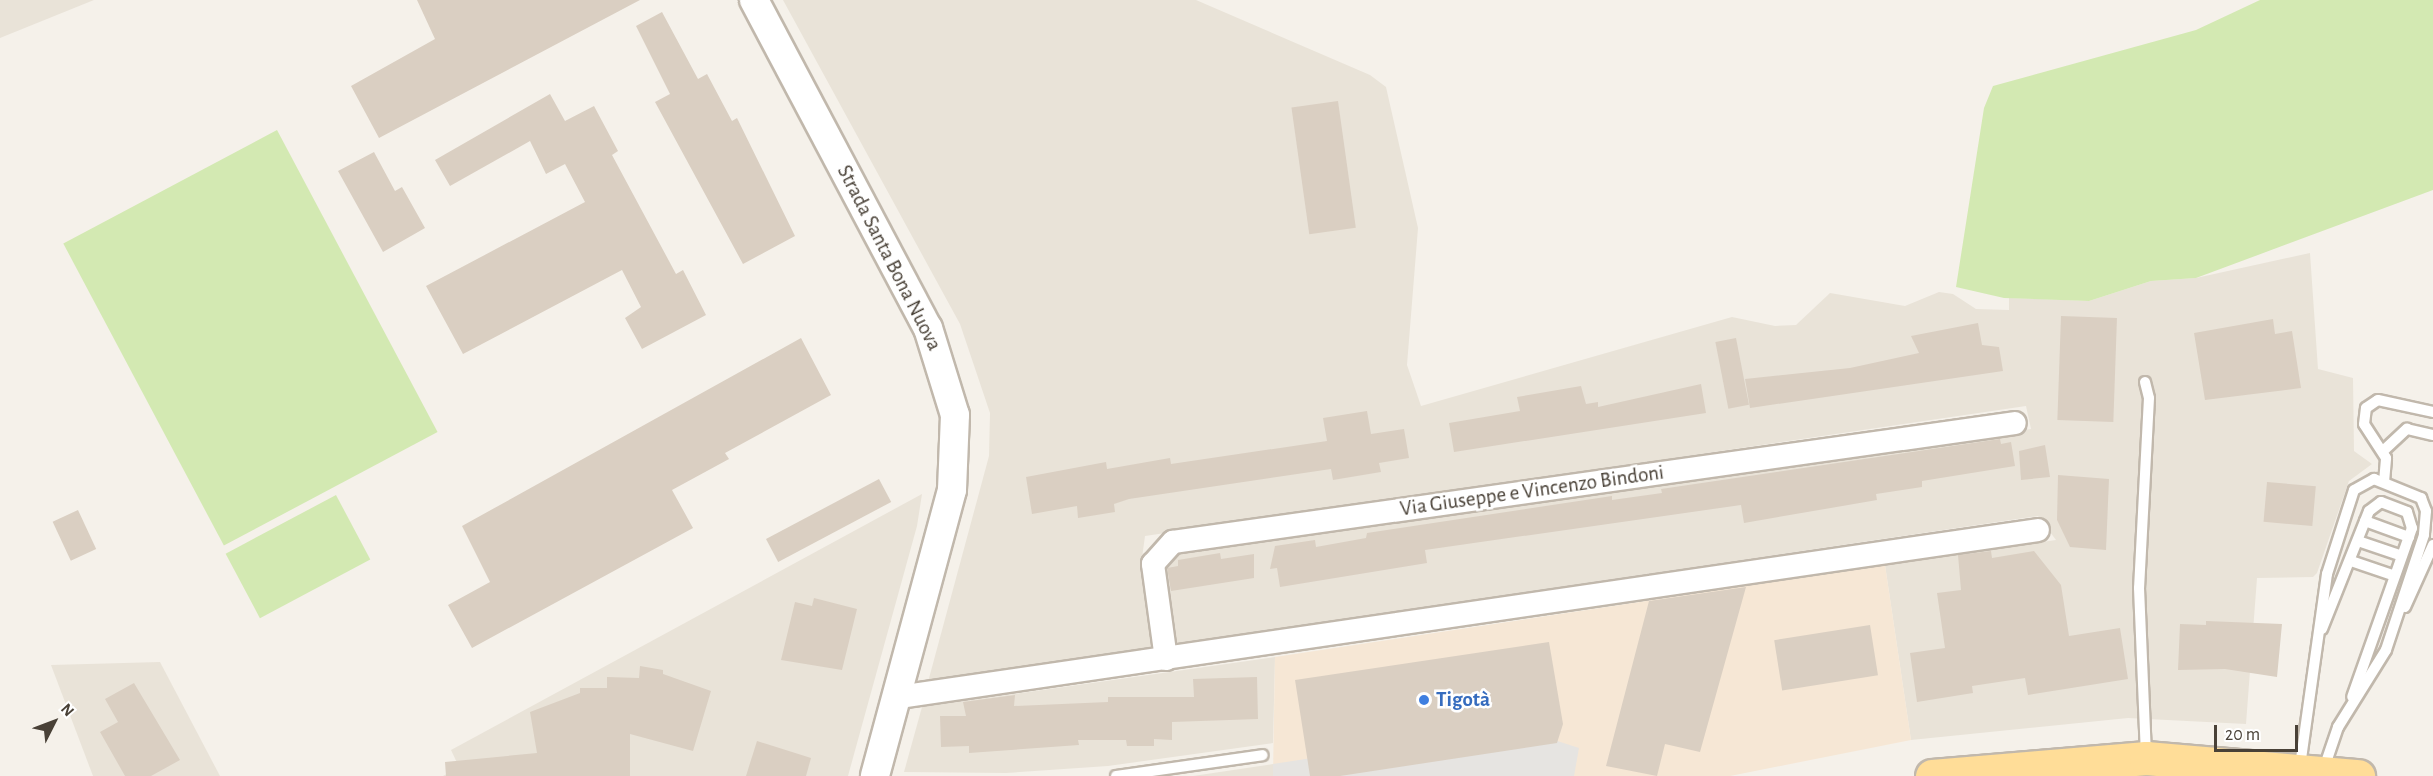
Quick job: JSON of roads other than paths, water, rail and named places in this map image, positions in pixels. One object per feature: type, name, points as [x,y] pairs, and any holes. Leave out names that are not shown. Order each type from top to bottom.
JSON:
[{"type":"main road","points":[[1932,776],[2146,758],[2311,769],[2358,776]]},
{"type":"street","name":"Strada Santa Bona Nuova","points":[[754,0],[913,297],[951,390],[957,436],[952,490],[899,698],[875,776]]},
{"type":"street","name":"Via Giuseppe e Vincenzo Bindoni","points":[[1166,658],[1153,564],[1173,542],[2014,423]]},
{"type":"street","points":[[899,698],[2038,530]]},
{"type":"lane","points":[[2145,382],[2149,398],[2139,588],[2146,758]]},
{"type":"lane","points":[[2384,482],[2388,469],[2383,451],[2364,424],[2371,403],[2378,400],[2433,412]]},
{"type":"lane","points":[[2383,451],[2407,429],[2433,435]]},
{"type":"lane","points":[[2311,769],[2316,642],[2327,573],[2354,490],[2366,480],[2384,482],[2421,498],[2426,511],[2424,535],[2392,632]]},
{"type":"lane","points":[[2316,642],[2373,504],[2381,502],[2408,512],[2412,518],[2409,537],[2347,712]]},
{"type":"lane","points":[[2365,521],[2409,537]]},
{"type":"lane","points":[[2358,541],[2402,556]]},
{"type":"lane","points":[[2311,769],[2376,670],[2433,545]]},
{"type":"lane","points":[[2351,561],[2395,576]]},
{"type":"lane","points":[[1116,776],[1263,755]]},
{"type":"place","name":"Tigotà","points":[[1424,700]]}]
